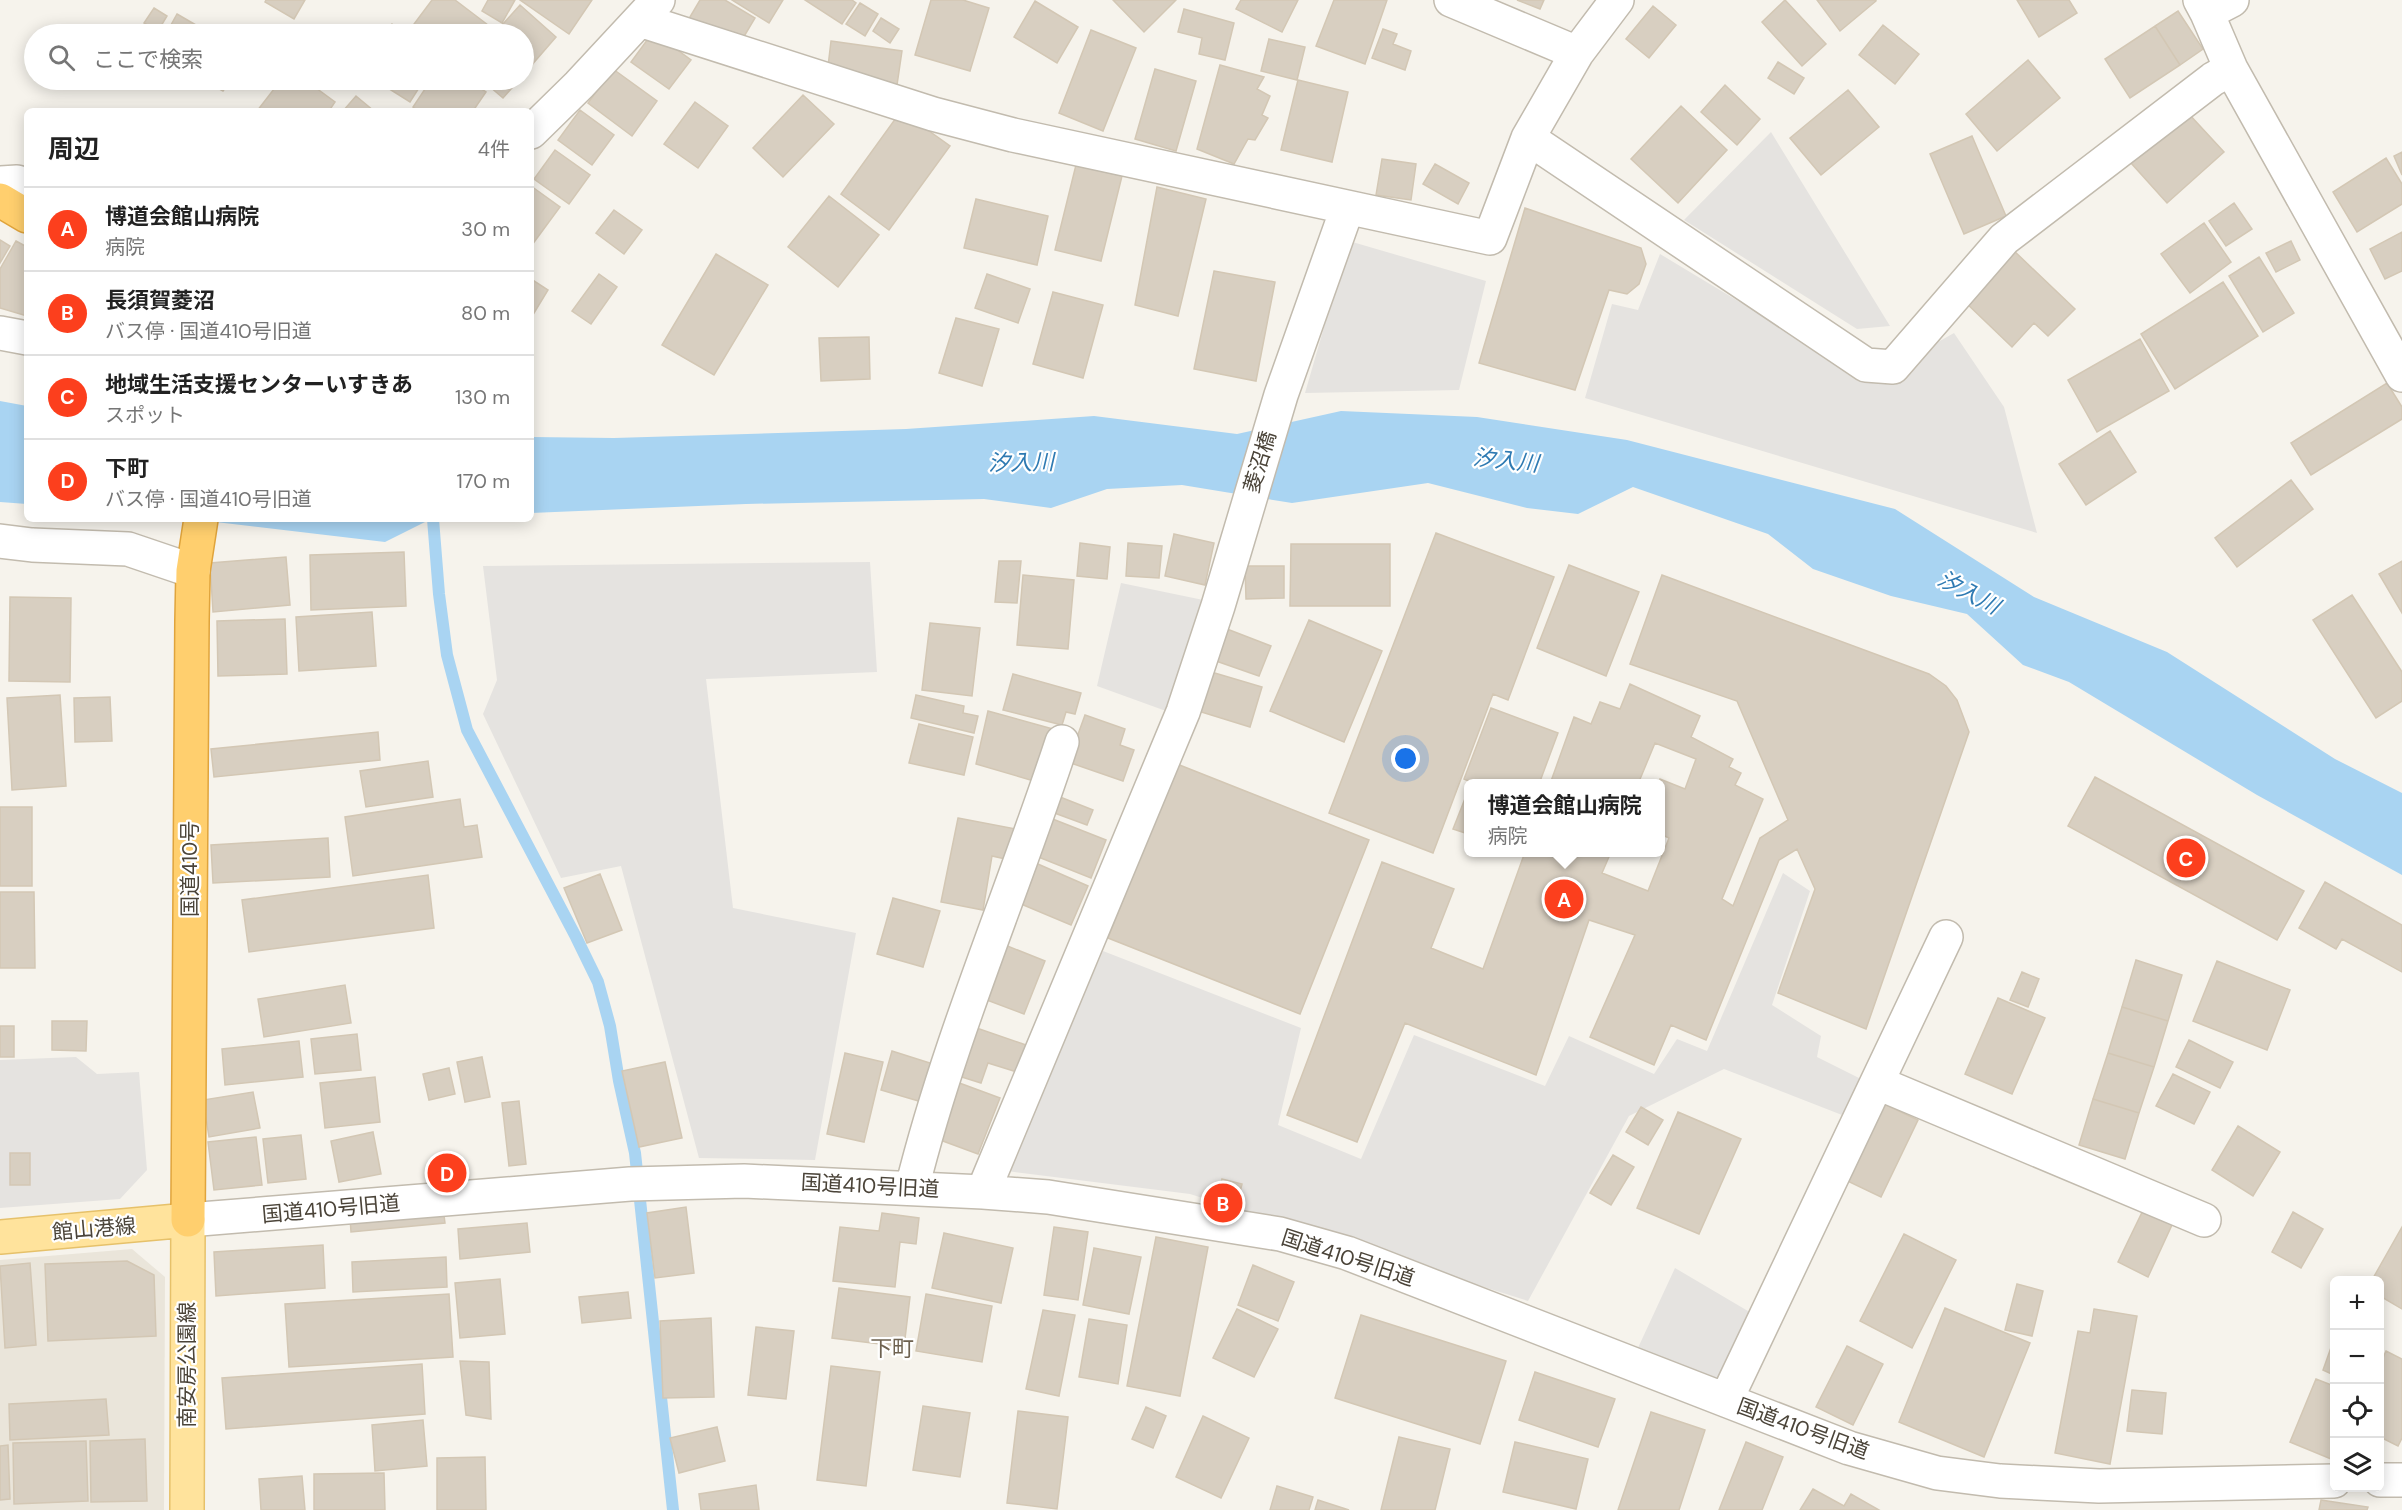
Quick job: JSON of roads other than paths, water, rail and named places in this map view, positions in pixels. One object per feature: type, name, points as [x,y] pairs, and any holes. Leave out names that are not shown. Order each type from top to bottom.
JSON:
[{"type":"highway","points":[[0,200],[24,214]]},
{"type":"highway","name":"国道410号","points":[[188,1220],[193,571],[200,524]]},
{"type":"main road","name":"館山港線","points":[[0,1237],[188,1220]]},
{"type":"main road","name":"南安房公園線","points":[[187,1510],[188,1220]]},
{"type":"street","points":[[1451,0],[1577,54]]},
{"type":"street","points":[[534,129],[649,10],[933,114],[1013,135],[1347,209],[1490,238],[1528,138],[1577,54],[1617,0]]},
{"type":"street","points":[[2213,4],[2230,69],[2402,375]]},
{"type":"street","points":[[1528,138],[1866,365],[1893,367],[2004,239],[2213,79],[2230,69]]},
{"type":"street","points":[[0,183],[24,184]]},
{"type":"street","name":"菱沼橋","points":[[983,1192],[1183,712],[1218,606],[1239,529],[1281,394],[1347,209]]},
{"type":"street","points":[[0,333],[24,337]]},
{"type":"street","points":[[0,541],[32,545],[128,549],[193,571]]},
{"type":"street","points":[[912,1188],[928,1125],[961,1023],[1044,798],[1062,742]]},
{"type":"street","points":[[1726,1400],[1946,937]]},
{"type":"street","points":[[1878,1083],[2204,1220]]},
{"type":"street","name":"国道410号旧道","points":[[188,1220],[639,1183],[744,1181],[912,1188],[1048,1197],[1280,1234],[1347,1253],[1849,1448],[1937,1473],[2000,1481],[2099,1486],[2330,1481]]},
{"type":"street","points":[[2384,1480],[2402,1480]]},
{"type":"water","points":[[0,401],[24,405],[24,504],[0,502]]},
{"type":"water","name":"汐入川","points":[[1341,411],[1477,417],[1627,440],[1895,509],[2034,597],[2167,652],[2335,759],[2402,793],[2402,875],[2257,795],[2069,682],[2023,665],[1967,614],[1891,596],[1813,569],[1768,534],[1633,487],[1578,514],[1527,508],[1428,483],[1292,503],[1182,485],[1107,489],[1051,508],[984,499],[746,504],[534,513],[534,437],[614,438],[906,429],[1094,416],[1237,434]]},
{"type":"water","points":[[215,522],[425,522],[385,542]]},
{"type":"waterway","points":[[433,522],[447,655],[467,730],[598,982],[610,1026],[635,1153],[673,1510]]},
{"type":"place","name":"地域生活支援センターいすきあ","points":[[2186,858]]},
{"type":"place","name":"博道会館山病院","points":[[1564,899]]},
{"type":"place","name":"下町","points":[[447,1173]]},
{"type":"place","name":"長須賀菱沼","points":[[1223,1203]]},
{"type":"district","name":"下町","points":[[892,1348]]}]
